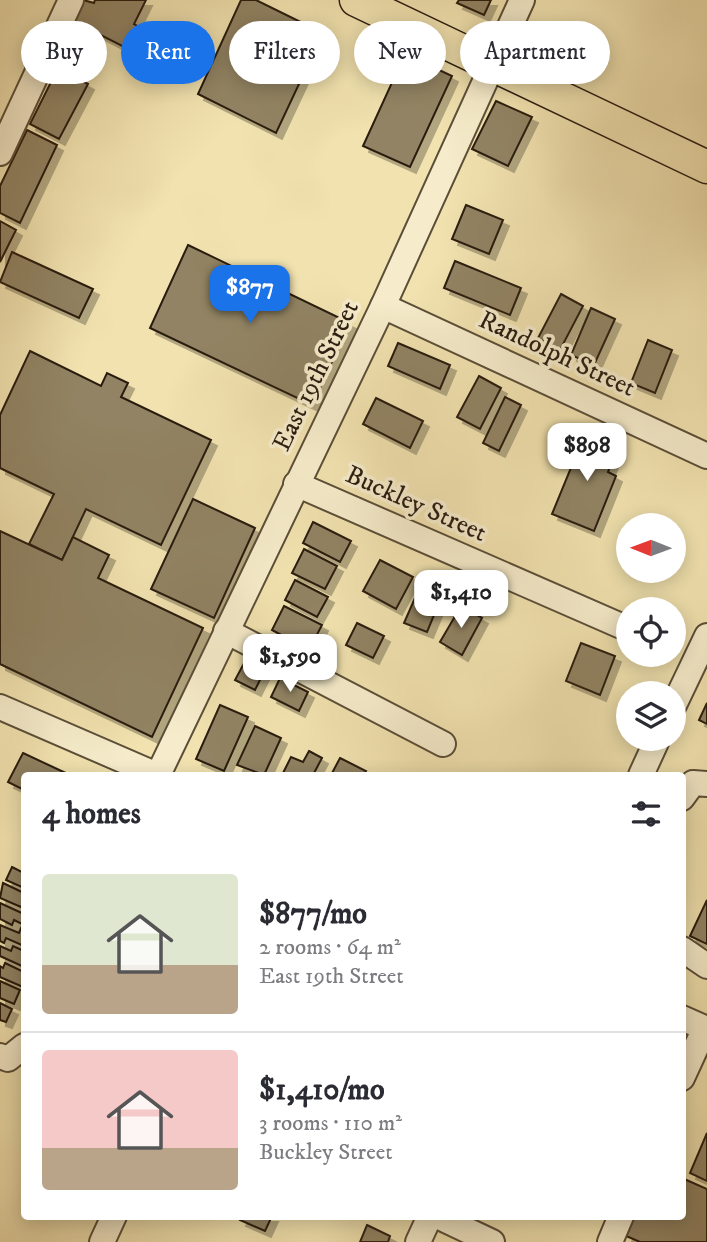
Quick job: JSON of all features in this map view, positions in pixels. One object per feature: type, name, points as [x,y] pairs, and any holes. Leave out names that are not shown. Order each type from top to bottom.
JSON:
[{"type":"main road","points":[[356,0],[460,49]]},
{"type":"main road","points":[[534,84],[707,167]]},
{"type":"street","points":[[0,153],[71,0]]},
{"type":"street","name":"East 19th Street","points":[[512,21],[522,0]]},
{"type":"street","name":"East 19th Street","points":[[158,772],[383,306],[483,84]]},
{"type":"street","name":"Randolph Street","points":[[383,306],[707,456]]},
{"type":"street","name":"Buckley Street","points":[[296,484],[616,624]]},
{"type":"street","points":[[226,631],[443,744]]},
{"type":"street","points":[[686,652],[707,636]]},
{"type":"street","points":[[0,707],[150,772]]},
{"type":"street","points":[[642,772],[652,751]]},
{"type":"street","points":[[686,792],[692,783],[707,784]]},
{"type":"street","points":[[686,952],[707,967]]},
{"type":"street","points":[[686,1065],[698,1025]]},
{"type":"street","points":[[0,1056],[8,1059],[21,1048]]},
{"type":"street","points":[[102,1242],[112,1220]]},
{"type":"street","points":[[418,1242],[428,1220]]},
{"type":"street","points":[[445,1220],[492,1242]]},
{"type":"street","points":[[610,1242],[619,1220]]},
{"type":"building","points":[[83,0],[94,3],[95,0],[146,0],[136,21],[121,21],[121,45],[107,38],[107,21],[73,21]]},
{"type":"building","points":[[241,0],[256,0],[299,21],[231,21]]},
{"type":"building","points":[[459,0],[491,0],[484,15],[457,3]]},
{"type":"building","points":[[229,26],[229,84],[299,84],[276,133],[198,94],[203,84],[215,84],[215,57]]},
{"type":"building","points":[[446,73],[452,76],[410,167],[363,146],[391,84],[446,84]]},
{"type":"building","points":[[50,84],[88,84],[59,139],[30,124]]},
{"type":"building","points":[[496,101],[532,117],[508,166],[472,149]]},
{"type":"building","points":[[27,130],[57,145],[20,223],[0,213],[0,186]]},
{"type":"building","points":[[466,205],[503,220],[489,254],[452,239]]},
{"type":"building","points":[[0,221],[16,230],[0,262]]},
{"type":"building","points":[[188,245],[350,323],[312,405],[150,328]]},
{"type":"building","points":[[12,252],[93,289],[79,318],[0,282]]},
{"type":"building","points":[[455,261],[521,288],[510,315],[444,288]]},
{"type":"building","points":[[561,294],[583,306],[560,350],[538,338]]},
{"type":"building","points":[[591,308],[615,319],[594,365],[571,355]]},
{"type":"building","points":[[648,340],[672,350],[655,393],[631,383]]},
{"type":"building","points":[[398,343],[450,365],[440,389],[388,366]]},
{"type":"building","points":[[30,351],[101,386],[107,373],[128,383],[121,397],[211,440],[161,545],[86,509],[62,560],[29,544],[54,494],[0,468],[0,415]]},
{"type":"building","points":[[479,376],[501,388],[480,429],[457,417]]},
{"type":"building","points":[[505,397],[521,405],[499,451],[483,443]]},
{"type":"building","points":[[376,398],[423,421],[410,448],[363,424]]},
{"type":"building","points":[[578,434],[617,449],[608,472],[616,476],[594,531],[552,514],[575,458],[569,456]]},
{"type":"building","points":[[193,499],[255,528],[214,618],[151,589]]},
{"type":"building","points":[[313,522],[351,541],[340,562],[303,543]]},
{"type":"building","points":[[0,531],[62,560],[73,537],[109,555],[98,578],[203,628],[152,737],[0,664]]},
{"type":"building","points":[[304,549],[337,566],[325,589],[292,573]]},
{"type":"building","points":[[380,560],[413,577],[396,609],[363,591]]},
{"type":"building","points":[[295,580],[328,597],[317,617],[285,600]]},
{"type":"building","points":[[422,582],[444,591],[427,632],[404,623]]},
{"type":"building","points":[[284,606],[322,625],[309,650],[272,630]]},
{"type":"building","points":[[461,606],[482,618],[462,655],[440,642]]},
{"type":"building","points":[[357,623],[384,636],[373,658],[346,645]]},
{"type":"building","points":[[581,643],[615,656],[600,695],[566,681]]},
{"type":"building","points":[[250,652],[269,662],[255,690],[235,680]]},
{"type":"building","points":[[280,678],[308,692],[299,711],[271,697]]},
{"type":"building","points":[[707,703],[707,724],[699,720]]},
{"type":"building","points":[[220,705],[248,717],[224,771],[196,759]]},
{"type":"building","points":[[255,726],[281,738],[265,772],[256,772],[237,765]]},
{"type":"building","points":[[309,751],[322,758],[315,772],[284,772],[291,757],[303,762]]},
{"type":"building","points":[[23,753],[64,772],[21,772],[21,788],[8,782]]},
{"type":"building","points":[[340,758],[366,771],[365,772],[333,772]]},
{"type":"building","points":[[12,867],[21,872],[21,887],[6,880]]},
{"type":"building","points":[[3,883],[21,892],[21,907],[0,898]]},
{"type":"building","points":[[707,900],[707,944],[690,936]]},
{"type":"building","points":[[0,903],[21,913],[21,924],[14,920],[12,925],[0,919]]},
{"type":"building","points":[[0,925],[19,933],[21,928],[21,945],[6,938],[4,943],[0,941]]},
{"type":"building","points":[[0,946],[11,951],[13,946],[21,950],[21,966],[0,956]]},
{"type":"building","points":[[5,963],[21,971],[21,986],[0,977],[0,966],[3,968]]},
{"type":"building","points":[[0,981],[20,990],[14,1004],[0,998]]},
{"type":"building","points":[[0,1003],[12,1009],[6,1022],[0,1020]]},
{"type":"building","points":[[707,1133],[707,1181],[690,1173]]},
{"type":"building","points":[[686,1180],[707,1189],[707,1242],[640,1242],[626,1236],[633,1220],[686,1220]]},
{"type":"building","points":[[240,1220],[270,1220],[265,1231]]},
{"type":"building","points":[[367,1225],[390,1236],[388,1242],[360,1242]]}]
